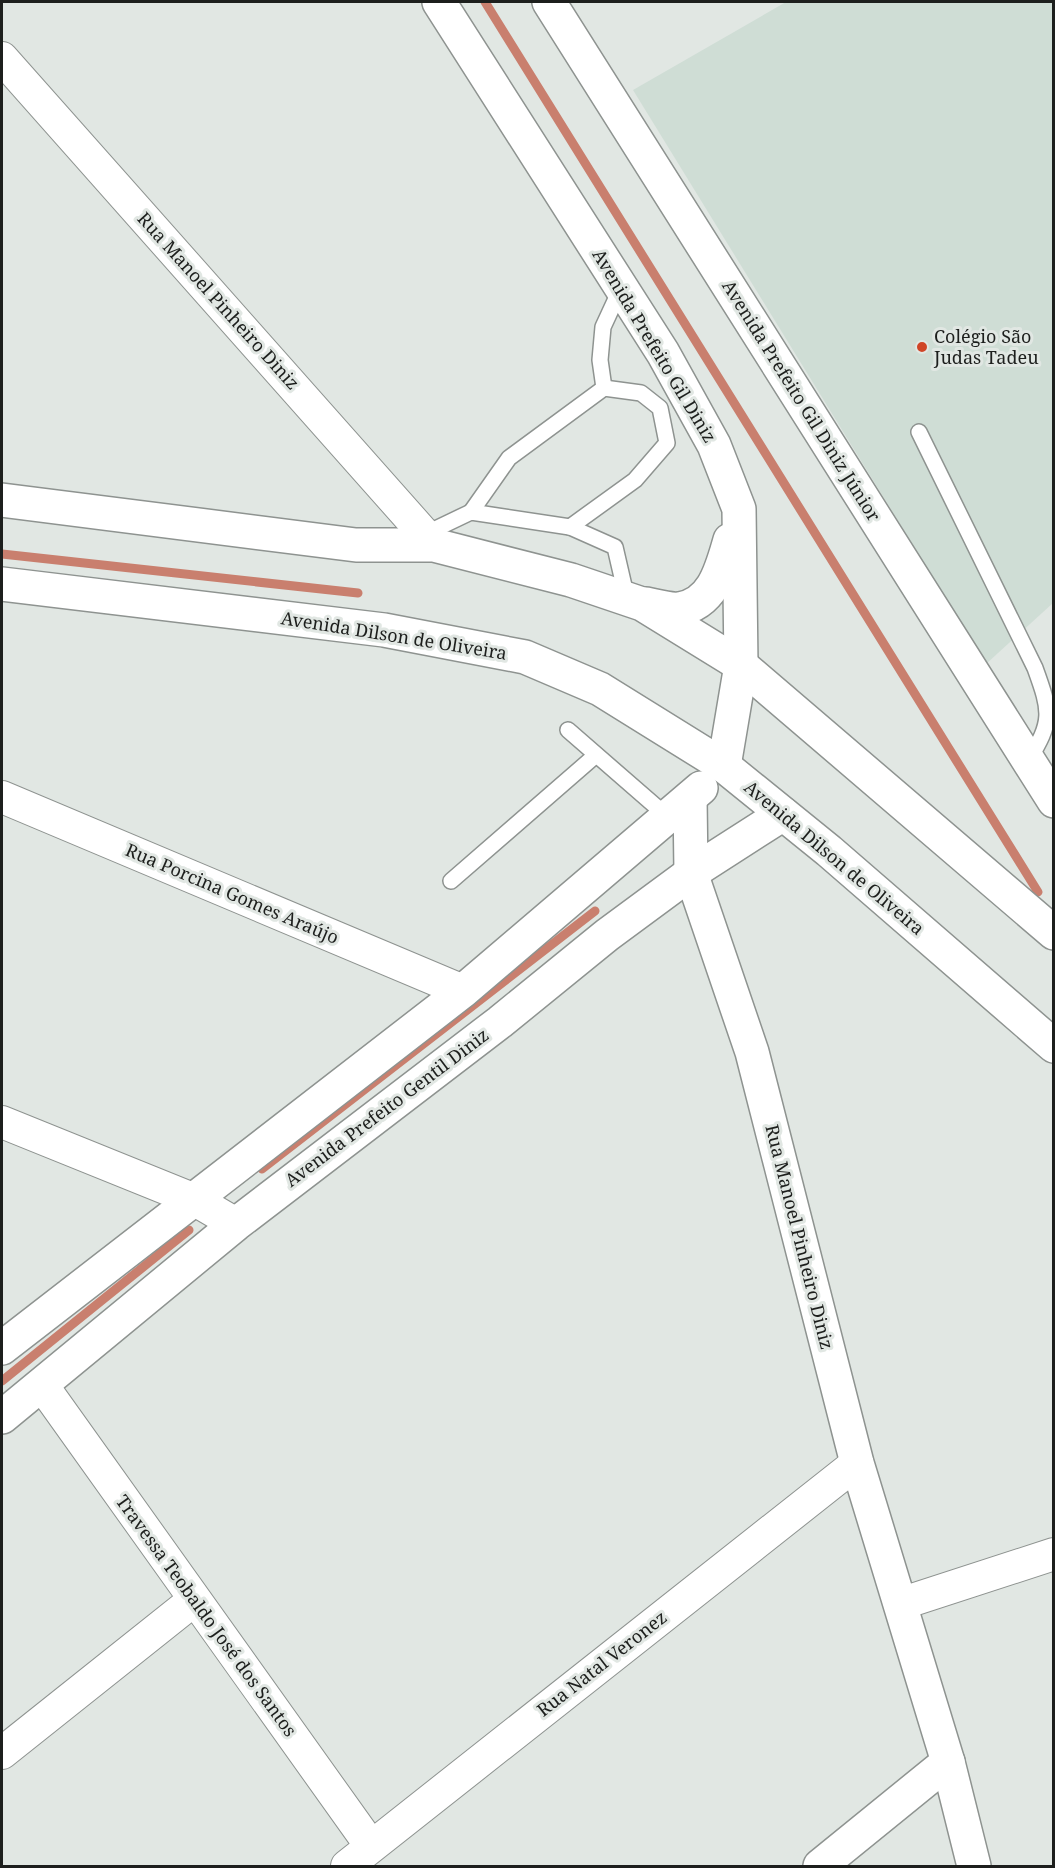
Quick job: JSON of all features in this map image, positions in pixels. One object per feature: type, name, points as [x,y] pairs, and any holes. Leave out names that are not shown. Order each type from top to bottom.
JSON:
[{"type":"street","name":"Avenida Prefeito Gil Diniz","points":[[439,2],[663,353],[714,445],[739,509],[741,665],[724,766]]},
{"type":"street","name":"Avenida Prefeito Gil Diniz Júnior","points":[[549,2],[1053,801]]},
{"type":"street","name":"Rua Manoel Pinheiro Diniz","points":[[2,58],[429,539]]},
{"type":"street","points":[[2,500],[356,545],[429,539],[635,602],[679,609],[703,599],[718,578],[739,509]]},
{"type":"street","name":"Avenida Dilson de Oliveira","points":[[2,584],[384,630],[525,657],[600,689],[724,766],[1053,1046]]},
{"type":"street","points":[[635,602],[741,665],[1053,933]]},
{"type":"street","points":[[2,1348],[463,990],[679,808],[724,766]]},
{"type":"street","name":"Rua Porcina Gomes Araújo","points":[[2,797],[463,990]]},
{"type":"street","points":[[679,808],[691,873]]},
{"type":"street","name":"Avenida Prefeito Gentil Diniz","points":[[2,1417],[236,1224],[691,873],[783,814]]},
{"type":"street","name":"Rua Manoel Pinheiro Diniz","points":[[691,873],[752,1052],[857,1463],[948,1762],[974,1866]]},
{"type":"street","points":[[2,1122],[195,1200],[236,1224]]},
{"type":"street","name":"Travessa Teobaldo José dos Santos","points":[[42,1385],[371,1846]]},
{"type":"street","name":"Rua Natal Veronez","points":[[347,1866],[857,1463]]},
{"type":"street","points":[[900,1604],[1053,1554]]},
{"type":"street","points":[[2,1753],[194,1600]]},
{"type":"street","points":[[820,1866],[948,1762]]},
{"type":"lane","points":[[604,388],[600,360],[603,327],[621,288]]},
{"type":"lane","points":[[429,539],[471,512],[509,458],[604,388],[641,393],[660,408],[667,443],[635,480],[570,527]]},
{"type":"lane","points":[[919,432],[1035,668],[1048,705],[1044,734],[1028,760]]},
{"type":"lane","points":[[471,512],[570,527],[615,547],[635,602]]},
{"type":"lane","points":[[568,730],[596,755],[679,808]]},
{"type":"lane","points":[[451,881],[596,755]]},
{"type":"shaded area","name":"Colégio São Judas Tadeu","points":[[786,2],[1053,2],[1053,603],[986,664],[633,90]]},
{"type":"waterway","points":[[485,2],[1038,892]]},
{"type":"waterway","points":[[2,554],[358,593]]},
{"type":"waterway","points":[[262,1169],[595,911]]},
{"type":"waterway","points":[[2,1381],[189,1230]]},
{"type":"place","name":"Colégio São Judas Tadeu","points":[[922,347]]}]
